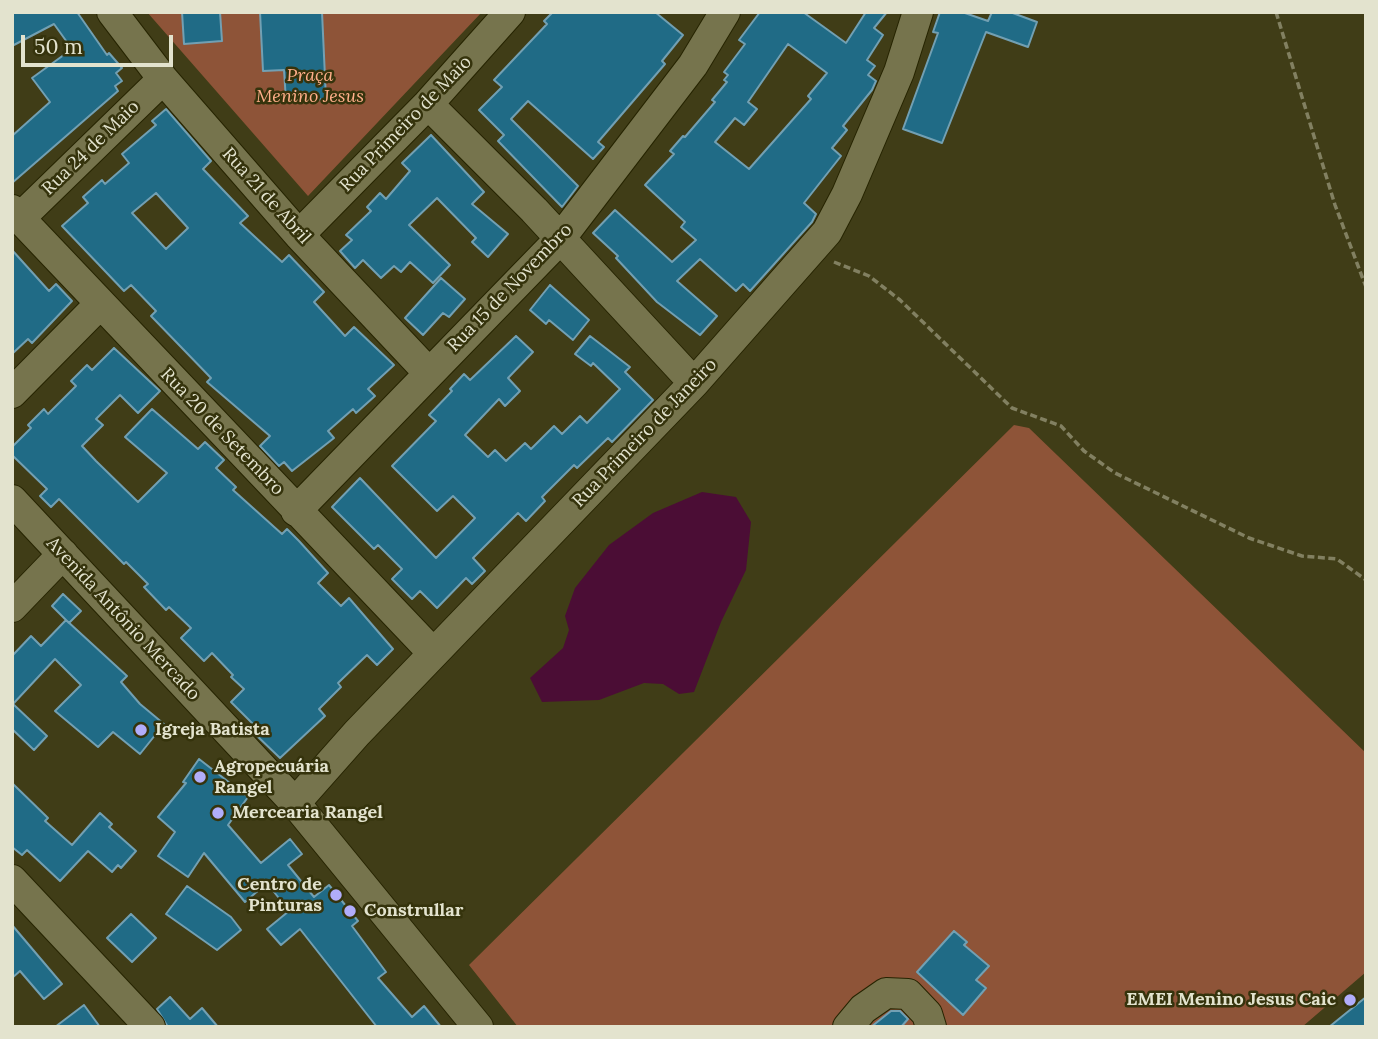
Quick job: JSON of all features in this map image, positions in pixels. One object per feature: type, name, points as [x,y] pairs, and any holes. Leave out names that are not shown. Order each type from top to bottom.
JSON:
[{"type":"street","name":"Rua 21 de Abril","points":[[111,12],[163,79],[299,235],[428,372]]},
{"type":"street","name":"Rua Primeiro de Maio","points":[[299,235],[428,104],[510,12]]},
{"type":"street","name":"Rua 15 de Novembro","points":[[296,511],[560,239],[693,65],[725,12]]},
{"type":"street","name":"Rua Primeiro de Janeiro","points":[[295,803],[433,653],[694,383],[827,232],[848,194],[900,72],[918,12]]},
{"type":"street","name":"Rua 24 de Maio","points":[[16,214],[163,79]]},
{"type":"street","points":[[428,104],[560,239],[694,383]]},
{"type":"street","name":"Rua 20 de Setembro","points":[[16,214],[99,305],[433,653]]},
{"type":"street","points":[[12,393],[99,305]]},
{"type":"street","name":"Avenida Antônio Mercado","points":[[12,500],[295,803],[478,1027]]},
{"type":"street","points":[[12,607],[63,554]]},
{"type":"street","points":[[12,880],[150,1027]]},
{"type":"street","points":[[848,1027],[863,1009],[886,993],[908,994],[927,1013],[931,1027]]},
{"type":"path","points":[[1276,12],[1335,205],[1366,287]]},
{"type":"path","points":[[810,252],[869,276],[900,300],[1012,408],[1061,426],[1084,451],[1115,472],[1249,538],[1302,556],[1337,559],[1366,580]]},
{"type":"green space","name":"Praça Menino Jesus","points":[[147,12],[482,12],[308,196]]},
{"type":"green space","points":[[1014,425],[1029,428],[1366,753],[1366,972],[1302,1027],[518,1027],[469,965]]},
{"type":"shaded area","points":[[702,492],[736,497],[751,522],[746,570],[721,622],[694,692],[679,694],[663,684],[644,683],[599,700],[542,702],[530,678],[563,648],[569,630],[565,616],[575,588],[609,545],[653,513]]},
{"type":"building","points":[[12,12],[77,12],[107,55],[109,53],[122,68],[116,73],[122,81],[115,86],[118,91],[12,183],[12,136],[50,102],[32,78],[72,49],[54,24],[12,46]]},
{"type":"building","points":[[182,12],[220,12],[222,41],[184,44]]},
{"type":"building","points":[[260,12],[322,12],[326,99],[286,101],[284,70],[263,71]]},
{"type":"building","points":[[553,12],[655,12],[683,35],[662,61],[665,64],[598,142],[604,147],[593,159],[528,101],[511,119],[578,186],[562,207],[498,141],[504,135],[479,110],[502,87],[494,80],[547,24],[544,21]]},
{"type":"building","points":[[760,12],[803,12],[846,43],[866,12],[887,12],[874,28],[883,35],[867,60],[875,66],[868,75],[876,81],[843,126],[847,130],[832,148],[841,156],[804,203],[816,214],[812,222],[750,291],[743,284],[736,291],[700,259],[677,281],[717,316],[700,335],[657,302],[616,258],[618,256],[593,233],[615,210],[672,262],[696,240],[681,227],[685,222],[645,185],[674,154],[670,151],[715,102],[712,100],[727,82],[724,80],[728,75],[724,72],[745,44],[739,40]],"holes":[[[788,44],[827,73],[808,96],[811,99],[749,169],[715,142],[735,118],[744,125],[757,109],[748,102]]]},
{"type":"building","points":[[940,12],[962,12],[988,21],[992,12],[1010,12],[1037,22],[1028,47],[986,32],[942,143],[903,129],[938,33],[933,32]]},
{"type":"building","points":[[166,109],[211,161],[203,169],[248,216],[240,223],[282,262],[289,255],[324,292],[314,302],[345,336],[354,327],[394,365],[368,389],[375,396],[356,413],[353,409],[328,431],[334,438],[292,471],[284,462],[279,466],[260,446],[270,436],[207,382],[211,378],[151,316],[156,311],[131,285],[124,291],[62,226],[88,203],[83,197],[102,180],[105,184],[129,163],[122,154],[156,125],[152,121]],"holes":[[[156,193],[188,228],[166,249],[132,213]]]},
{"type":"building","points":[[431,135],[484,192],[472,204],[508,234],[488,257],[472,242],[476,238],[437,198],[409,225],[450,265],[433,283],[410,262],[401,272],[394,266],[381,278],[363,260],[355,268],[340,251],[352,240],[346,235],[371,211],[367,207],[380,193],[386,199],[410,171],[402,163]]},
{"type":"building","points":[[12,250],[49,291],[56,284],[72,301],[32,343],[28,339],[12,354]]},
{"type":"building","points":[[441,278],[465,299],[449,317],[443,313],[423,335],[405,318]]},
{"type":"building","points":[[550,285],[589,320],[573,340],[549,320],[546,324],[530,310]]},
{"type":"building","points":[[516,336],[533,352],[508,378],[520,391],[505,406],[499,399],[465,435],[488,457],[495,450],[506,461],[525,443],[531,449],[554,426],[562,434],[580,416],[587,423],[620,389],[593,363],[591,366],[575,354],[590,336],[630,367],[625,372],[653,400],[612,442],[608,438],[577,468],[574,465],[542,497],[545,501],[526,521],[518,513],[473,558],[485,571],[472,584],[466,578],[437,608],[420,591],[412,599],[392,579],[402,569],[378,545],[374,549],[332,507],[360,478],[436,558],[475,518],[453,496],[437,511],[392,466],[436,421],[429,415],[464,374],[470,380]]},
{"type":"building","points":[[114,348],[160,391],[138,413],[120,395],[96,419],[103,425],[82,446],[138,502],[167,473],[125,437],[152,409],[198,449],[205,442],[224,460],[216,468],[236,487],[233,490],[282,534],[287,529],[328,573],[318,583],[341,606],[349,598],[393,649],[377,665],[367,655],[338,683],[341,687],[319,709],[325,716],[280,758],[255,734],[259,730],[231,702],[244,689],[231,677],[233,675],[212,653],[204,661],[181,638],[191,628],[169,607],[166,610],[144,587],[148,584],[126,562],[124,564],[59,499],[51,507],[40,496],[47,489],[12,455],[12,447],[31,428],[28,425],[44,409],[48,414],[76,386],[71,381],[87,365],[92,370]]},
{"type":"building","points":[[63,594],[81,611],[69,623],[52,606]]},
{"type":"building","points":[[66,620],[127,676],[121,682],[140,704],[164,724],[140,754],[113,732],[98,747],[55,711],[81,685],[55,659],[13,704],[47,736],[34,750],[12,729],[12,656],[31,636],[41,646]]},
{"type":"building","points":[[199,759],[248,797],[228,825],[261,863],[290,839],[302,854],[288,865],[314,897],[329,885],[358,921],[352,926],[386,972],[378,978],[412,1017],[424,1006],[441,1027],[377,1027],[300,929],[281,945],[267,929],[289,911],[267,883],[245,902],[204,853],[188,877],[158,856],[175,832],[158,817],[186,783],[183,782]]},
{"type":"building","points":[[12,783],[48,818],[45,821],[72,845],[100,813],[112,824],[109,827],[136,851],[121,868],[118,865],[112,872],[88,851],[60,881],[27,850],[22,855],[12,847]]},
{"type":"building","points":[[187,886],[231,917],[241,930],[217,950],[166,914]]},
{"type":"building","points":[[131,914],[156,938],[132,962],[107,938]]},
{"type":"building","points":[[12,925],[62,984],[44,999],[20,971],[12,978]]},
{"type":"building","points":[[954,931],[967,942],[964,945],[989,966],[976,980],[986,988],[963,1015],[917,972]]},
{"type":"building","points":[[170,997],[190,1019],[202,1008],[218,1027],[168,1027],[157,1009]]},
{"type":"building","points":[[1366,997],[1366,1027],[1329,1027]]},
{"type":"building","points":[[84,1005],[100,1027],[55,1027]]},
{"type":"building","points":[[891,1011],[900,1011],[908,1019],[901,1027],[871,1027]]},
{"type":"place","name":"Igreja Batista","points":[[141,730]]},
{"type":"place","name":"Agropecuária Rangel","points":[[200,777]]},
{"type":"place","name":"Mercearia Rangel","points":[[218,813]]},
{"type":"place","name":"Centro de Pinturas","points":[[336,895]]},
{"type":"place","name":"Construllar","points":[[350,911]]},
{"type":"place","name":"EMEI Menino Jesus Caic","points":[[1350,1000]]}]
